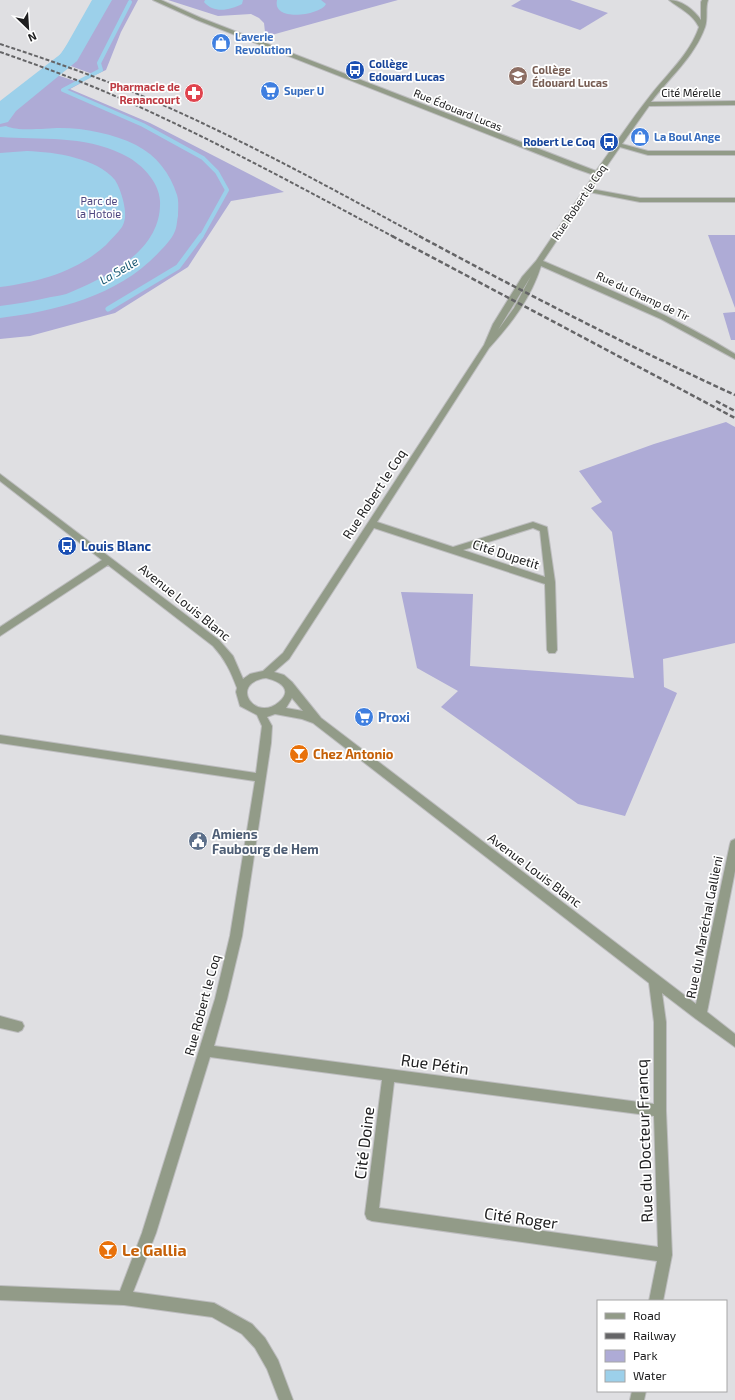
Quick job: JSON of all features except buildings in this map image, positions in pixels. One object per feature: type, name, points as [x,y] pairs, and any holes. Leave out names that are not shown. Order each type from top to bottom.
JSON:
[{"type":"street","name":"Rue Édouard Lucas","points":[[156,0],[199,19],[576,168],[598,174]]},
{"type":"street","points":[[672,0],[699,18],[702,26]]},
{"type":"street","name":"Rue Robert le Coq","points":[[266,674],[286,656],[486,348],[507,323],[527,293],[536,275],[540,262],[587,190],[647,104],[686,55],[697,38],[706,19],[705,0]]},
{"type":"street","name":"Cité Mérelle","points":[[647,104],[735,103]]},
{"type":"street","points":[[618,145],[648,153],[735,153]]},
{"type":"street","points":[[587,190],[640,200],[735,200]]},
{"type":"street","name":"Rue du Champ de Tir","points":[[540,262],[661,315],[698,334],[735,357]]},
{"type":"street","name":"Avenue Louis Blanc","points":[[0,477],[216,643],[224,651],[234,666],[242,688]]},
{"type":"street","name":"Cité Dupetit","points":[[372,524],[550,582]]},
{"type":"street","name":"Cité Dupetit","points":[[454,550],[533,525],[540,526],[544,529],[550,582],[552,650]]},
{"type":"street","points":[[0,632],[108,560]]},
{"type":"street","name":"Rue Robert le Coq","points":[[286,656],[286,683]]},
{"type":"street","name":"Avenue Louis Blanc","points":[[234,666],[255,676]]},
{"type":"street","points":[[266,674],[275,675],[286,683],[290,694],[288,700],[283,706],[276,710],[260,712],[250,709],[244,704],[240,696],[242,688],[245,683],[255,676],[266,674]]},
{"type":"street","name":"Avenue Louis Blanc","points":[[286,683],[317,721],[735,1041]]},
{"type":"street","name":"Avenue Louis Blanc","points":[[276,710],[303,715],[317,721]]},
{"type":"street","name":"Rue Robert le Coq","points":[[124,1298],[149,1233],[206,1051],[236,936],[266,743],[267,726],[260,712]]},
{"type":"street","points":[[0,739],[260,778]]},
{"type":"street","name":"Rue du Maréchal Gallieni","points":[[700,1014],[735,844]]},
{"type":"street","name":"Rue du Docteur Francq","points":[[655,980],[660,1022],[660,1111],[665,1255],[656,1300]]},
{"type":"street","points":[[0,1022],[18,1026]]},
{"type":"street","name":"Rue Pétin","points":[[206,1051],[660,1111]]},
{"type":"street","name":"Cité Doine","points":[[372,1214],[389,1075]]},
{"type":"street","name":"Cité Roger","points":[[372,1214],[665,1255]]},
{"type":"street","points":[[0,1294],[124,1298],[214,1310],[248,1329],[260,1343],[273,1365],[286,1400]]},
{"type":"green space","points":[[109,0],[138,0],[121,32],[106,70],[95,75],[68,65],[74,62]]},
{"type":"green space","points":[[168,0],[398,0],[268,36],[265,32],[264,23],[259,18],[251,14],[218,16]]},
{"type":"green space","points":[[521,0],[570,0],[608,13],[580,30],[511,6]]},
{"type":"green space","name":"Parc de la Hotoie","points":[[54,74],[81,83],[70,89],[150,123],[284,192],[231,201],[188,267],[115,313],[30,336],[0,339],[0,122]]},
{"type":"green space","points":[[708,235],[735,235],[735,308]]},
{"type":"green space","points":[[735,312],[735,340],[731,340],[723,313]]},
{"type":"green space","points":[[726,422],[735,427],[735,643],[663,659],[664,687],[677,693],[625,816],[578,804],[441,707],[458,691],[417,668],[401,592],[473,594],[470,666],[634,678],[612,532],[591,508],[602,502],[579,471],[654,444]]},
{"type":"water","points":[[95,0],[109,0],[74,62],[68,65],[58,62],[59,56],[89,14]]},
{"type":"water","points":[[205,0],[243,0],[242,4],[222,10],[208,6],[204,2]]},
{"type":"water","points":[[277,0],[321,0],[326,4],[316,11],[298,15],[282,12],[277,7]]},
{"type":"water","points":[[35,77],[46,80],[11,109],[2,123],[0,123],[0,111]]},
{"type":"water","points":[[6,126],[18,129],[70,128],[89,130],[127,141],[144,149],[162,166],[171,179],[177,195],[178,216],[176,228],[168,243],[145,266],[127,279],[108,289],[87,298],[44,311],[0,318],[0,306],[69,293],[101,278],[130,259],[143,247],[152,234],[158,218],[160,201],[159,194],[152,179],[142,167],[129,157],[107,148],[77,141],[0,137],[0,127]]},
{"type":"water","points":[[27,151],[62,155],[87,161],[107,172],[115,180],[120,190],[123,200],[125,220],[122,227],[106,245],[70,269],[43,279],[0,287],[0,153]]},
{"type":"waterway","name":"La Selle","points":[[0,117],[8,106],[70,57],[102,0]]},
{"type":"waterway","points":[[130,2],[99,63],[101,70],[63,90],[143,125],[203,158],[217,172],[227,190],[201,237]]},
{"type":"waterway","points":[[108,309],[178,267],[201,236]]},
{"type":"railway","points":[[0,44],[48,60],[166,106],[240,141],[421,237]]},
{"type":"railway","points":[[0,52],[91,86],[176,124],[270,171],[394,237]]},
{"type":"railway","points":[[392,236],[735,418]]},
{"type":"railway","points":[[419,236],[576,318],[735,395]]},
{"type":"railway","points":[[716,401],[735,411]]},
{"type":"place","name":"Laverie Revolution","points":[[221,43]]},
{"type":"place","name":"Collège Edouard Lucas","points":[[355,70]]},
{"type":"place","name":"Collège Édouard Lucas","points":[[518,76]]},
{"type":"place","name":"Super U","points":[[270,91]]},
{"type":"place","name":"Pharmacie de Renancourt","points":[[194,93]]},
{"type":"place","name":"La Boul Ange","points":[[640,137]]},
{"type":"place","name":"Robert Le Coq","points":[[609,142]]},
{"type":"place","name":"Louis Blanc","points":[[67,546]]},
{"type":"place","name":"Proxi","points":[[364,717]]},
{"type":"place","name":"Chez Antonio","points":[[299,754]]},
{"type":"place","name":"Amiens Faubourg de Hem","points":[[198,841]]},
{"type":"place","name":"Le Gallia","points":[[108,1250]]}]
